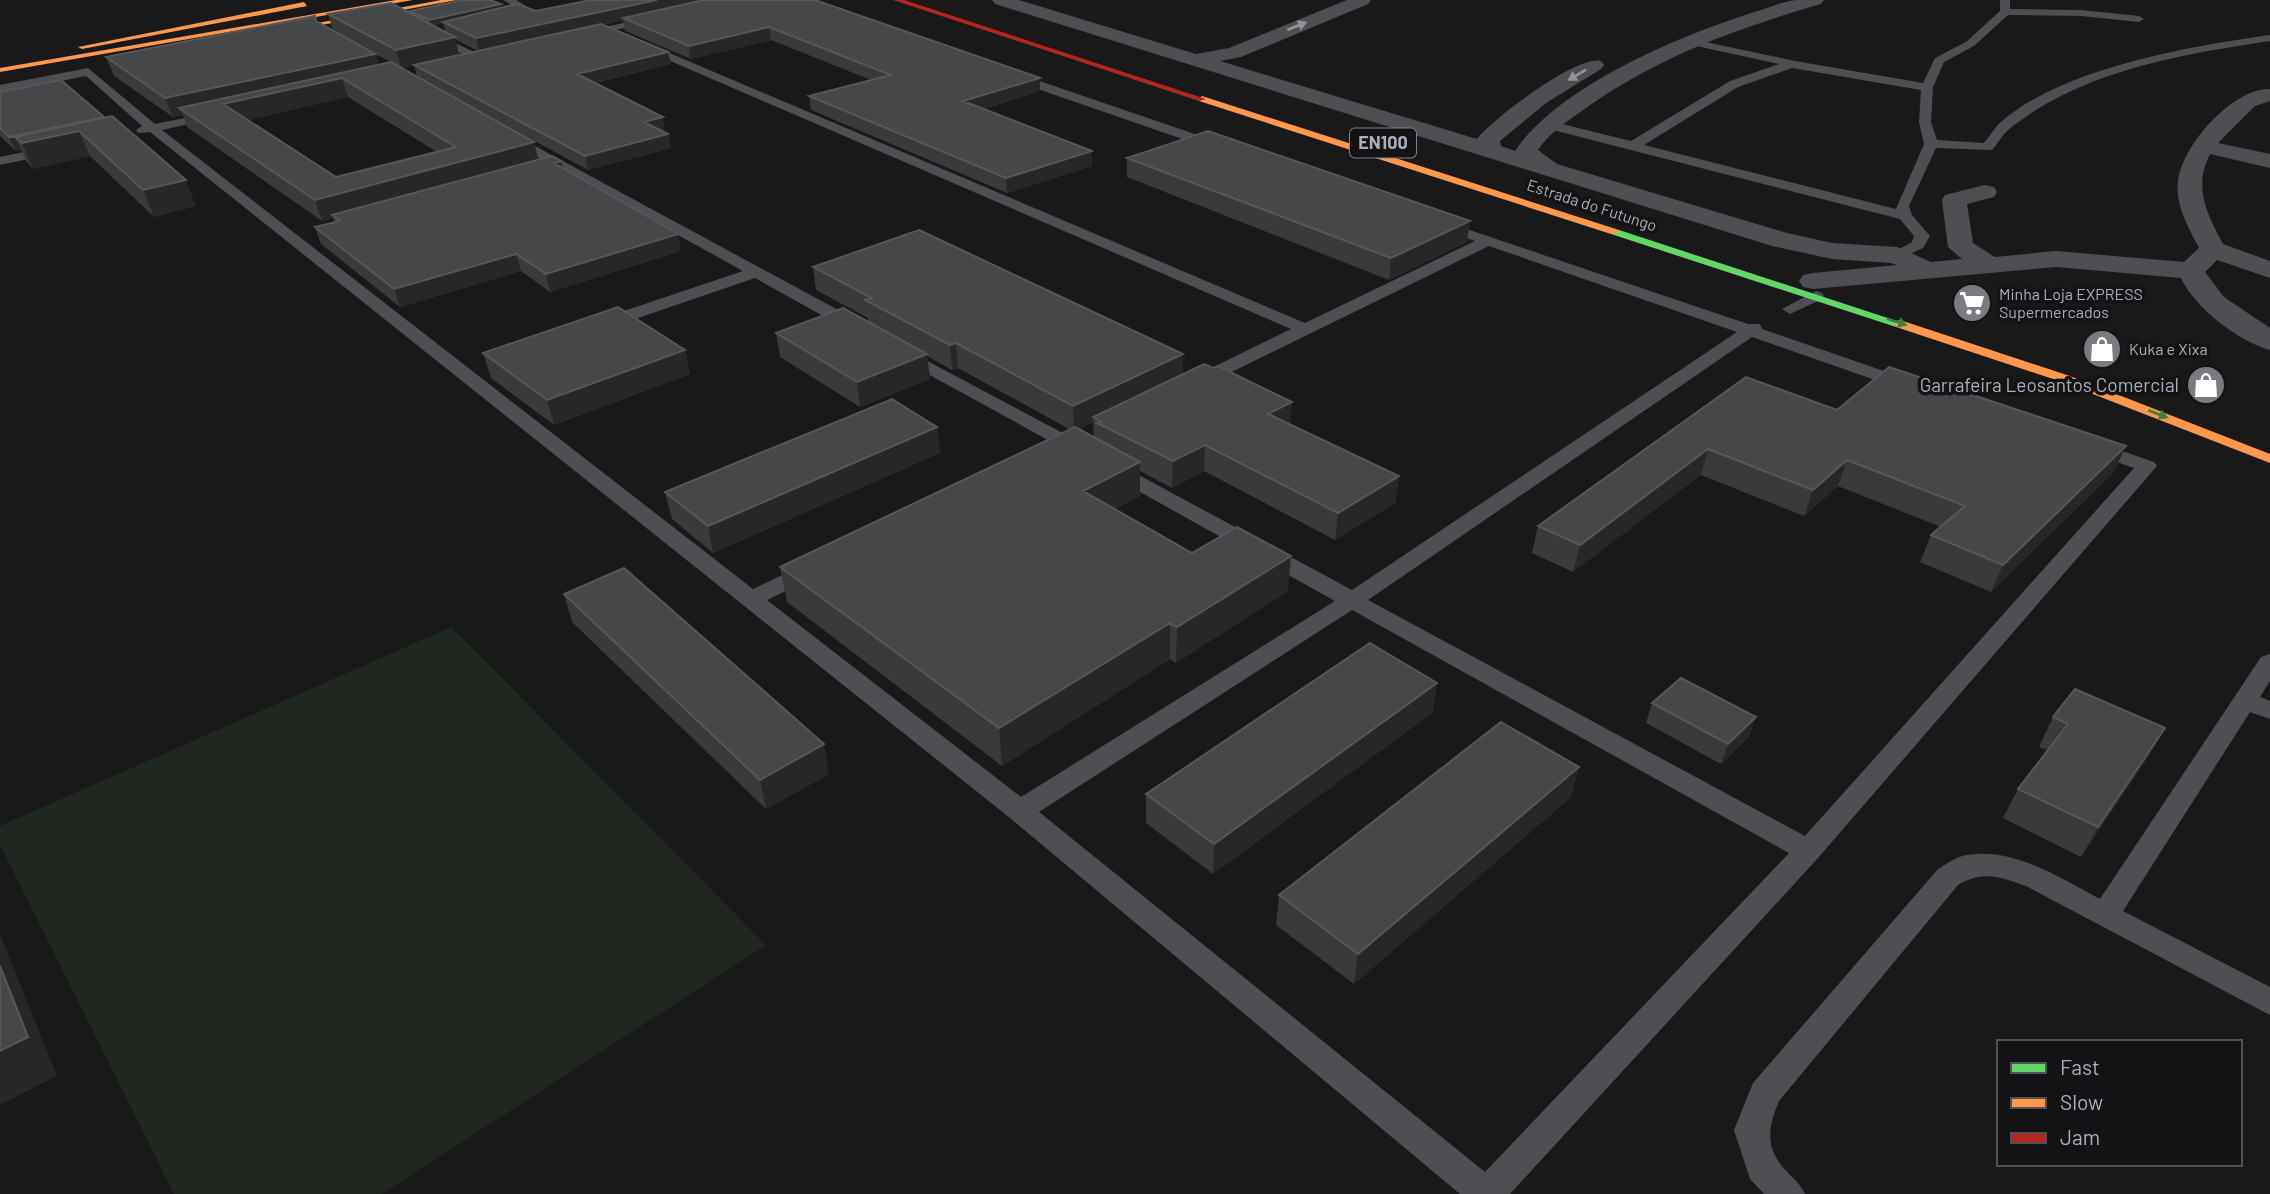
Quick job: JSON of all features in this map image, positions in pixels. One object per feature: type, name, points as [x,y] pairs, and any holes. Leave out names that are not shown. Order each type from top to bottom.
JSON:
[{"type":"main road","points":[[0,71],[86,50],[327,0]]},
{"type":"main road","points":[[86,50],[351,0]]},
{"type":"main road","points":[[0,63],[279,24],[409,0]]},
{"type":"main road","points":[[86,50],[243,37],[345,22],[453,0]]},
{"type":"main road","name":"Estrada do Futungo","points":[[897,0],[948,8],[1815,289],[2139,390]]},
{"type":"main road","name":"Estrada do Futungo","points":[[1815,289],[2066,379],[2270,459]]},
{"type":"street","points":[[1001,0],[1156,46],[1204,52],[1426,129],[1522,144],[1610,82],[1691,41],[1815,0]]},
{"type":"street","points":[[1204,52],[1319,0]]},
{"type":"street","points":[[1238,63],[1362,0]]},
{"type":"street","points":[[1722,29],[1700,28],[1689,24],[1762,0]]},
{"type":"street","points":[[1663,33],[1686,35],[1692,38],[1691,41]]},
{"type":"street","points":[[1494,139],[1540,98],[1617,53]]},
{"type":"street","points":[[2270,94],[2253,96],[2197,153],[2191,195],[2193,209],[2212,249],[2270,270]]},
{"type":"street","points":[[1542,132],[1526,150],[1531,157],[1549,167]]},
{"type":"street","points":[[1494,139],[1549,167],[1781,240],[1832,251],[1897,255],[1936,270]]},
{"type":"street","points":[[2203,146],[2270,161]]},
{"type":"street","points":[[1961,247],[1954,200],[1985,192]]},
{"type":"street","points":[[1936,270],[1930,253],[1961,247],[1988,264]]},
{"type":"street","points":[[2191,271],[2212,249]]},
{"type":"street","points":[[1815,289],[1936,270],[2056,259],[2191,271]]},
{"type":"street","points":[[2191,271],[2197,287],[2222,310],[2270,341]]},
{"type":"lane","points":[[500,18],[528,10],[508,0]]},
{"type":"lane","points":[[1897,255],[1918,245],[1922,236],[1905,216],[1902,206],[1931,144],[1925,122],[1927,87],[1939,60],[1969,44],[2005,6],[2139,19]]},
{"type":"lane","points":[[566,37],[667,16]]},
{"type":"lane","points":[[451,63],[483,55],[424,31],[452,28]]},
{"type":"lane","points":[[604,29],[1305,329]]},
{"type":"lane","points":[[1931,144],[1987,146],[2012,120],[2077,84],[2146,62],[2270,38]]},
{"type":"lane","points":[[1691,41],[1791,64],[1927,87]]},
{"type":"lane","points":[[1633,146],[1734,85],[1791,64]]},
{"type":"lane","points":[[991,68],[1239,154]]},
{"type":"lane","points":[[0,89],[88,72],[152,128],[298,235],[463,372],[1020,811],[1487,1194],[1808,851],[2147,466],[2083,444]]},
{"type":"lane","points":[[127,134],[234,110]]},
{"type":"lane","points":[[489,125],[1808,851]]},
{"type":"lane","points":[[1542,132],[1633,146],[1905,216]]},
{"type":"lane","points":[[0,161],[64,147]]},
{"type":"lane","points":[[531,171],[558,164]]},
{"type":"lane","points":[[1422,218],[1928,392]]},
{"type":"lane","points":[[1181,390],[1487,241]]},
{"type":"lane","points":[[577,333],[756,272]]},
{"type":"lane","points":[[1790,309],[1815,289]]},
{"type":"lane","points":[[1020,811],[1351,601],[1751,330]]},
{"type":"lane","points":[[463,372],[488,363]]},
{"type":"lane","points":[[1044,456],[1094,432]]},
{"type":"lane","points":[[751,599],[824,563]]},
{"type":"lane","points":[[2105,915],[2258,706],[2270,662]]},
{"type":"lane","points":[[1787,1194],[1762,1168],[1751,1130],[1765,1093],[1948,877],[1968,865],[1999,866],[2036,878],[2270,1002]]},
{"type":"shaded area","points":[[451,627],[766,945],[382,1194],[174,1194],[0,845],[0,826]]},
{"type":"building","points":[[463,0],[490,0],[501,4],[429,20],[410,11]]},
{"type":"building","points":[[591,0],[657,0],[476,38],[443,22],[516,4],[536,11]]},
{"type":"building","points":[[704,0],[815,0],[1040,78],[963,101],[1092,151],[1006,178],[809,96],[891,75],[769,27],[689,46],[623,18]]},
{"type":"building","points":[[391,3],[455,37],[396,50],[328,14]]},
{"type":"building","points":[[315,16],[316,21],[375,54],[165,98],[106,57]]},
{"type":"building","points":[[601,24],[668,52],[577,74],[663,117],[644,122],[668,134],[585,156],[414,65]]},
{"type":"building","points":[[391,62],[534,142],[315,200],[179,108]],"holes":[[[342,78],[456,147],[336,177],[223,104]]]},
{"type":"building","points":[[61,80],[104,117],[9,137],[0,128],[0,92]]},
{"type":"building","points":[[112,116],[186,180],[143,190],[79,131],[22,143],[15,137]]},
{"type":"building","points":[[1208,131],[1470,221],[1391,258],[1127,158]]},
{"type":"building","points":[[552,156],[561,161],[554,163],[678,234],[546,274],[516,254],[394,289],[315,227],[340,221],[332,215]]},
{"type":"building","points":[[919,230],[1183,354],[1073,406],[956,343],[950,345],[865,300],[872,298],[813,267]]},
{"type":"building","points":[[618,307],[685,350],[547,400],[483,353]]},
{"type":"building","points":[[843,308],[927,354],[857,382],[776,333]]},
{"type":"building","points":[[1204,364],[1213,368],[1218,366],[1292,402],[1268,414],[1399,476],[1338,513],[1205,445],[1173,461],[1097,423],[1101,422],[1093,417]]},
{"type":"building","points":[[1889,367],[2126,446],[2003,565],[1931,535],[1965,506],[1847,460],[1813,490],[1708,449],[1580,545],[1538,526],[1746,377],[1837,410]]},
{"type":"building","points":[[892,399],[937,427],[708,526],[665,492]]},
{"type":"building","points":[[1075,427],[1140,462],[1083,491],[1192,553],[1237,527],[1291,556],[1177,627],[1170,623],[999,728],[780,567]]},
{"type":"building","points":[[624,568],[824,744],[760,780],[564,594]]},
{"type":"building","points":[[1370,643],[1437,683],[1214,844],[1146,794]]},
{"type":"building","points":[[1681,678],[1756,717],[1728,744],[1652,703]]},
{"type":"building","points":[[2075,689],[2165,728],[2098,827],[2018,789],[2068,724],[2053,717]]},
{"type":"building","points":[[1501,722],[1579,767],[1358,954],[1279,895]]},
{"type":"building","points":[[0,966],[28,1037],[0,1051]]},
{"type":"traffic: fast","points":[[1615,232],[1900,324]]},
{"type":"traffic: slow","points":[[0,70],[409,0]]},
{"type":"traffic: slow","points":[[273,32],[453,0]]},
{"type":"traffic: slow","points":[[82,47],[304,4]]},
{"type":"traffic: slow","points":[[1202,99],[1615,232]]},
{"type":"traffic: slow","points":[[1900,324],[2066,379],[2270,459]]},
{"type":"traffic: jam","points":[[897,0],[1202,99]]},
{"type":"place","name":"Minha Loja EXPRESS Supermercados","points":[[1972,303]]},
{"type":"place","name":"Kuka e Xixa","points":[[2102,349]]},
{"type":"place","name":"Garrafeira Leosantos Comercial","points":[[2206,385]]}]
